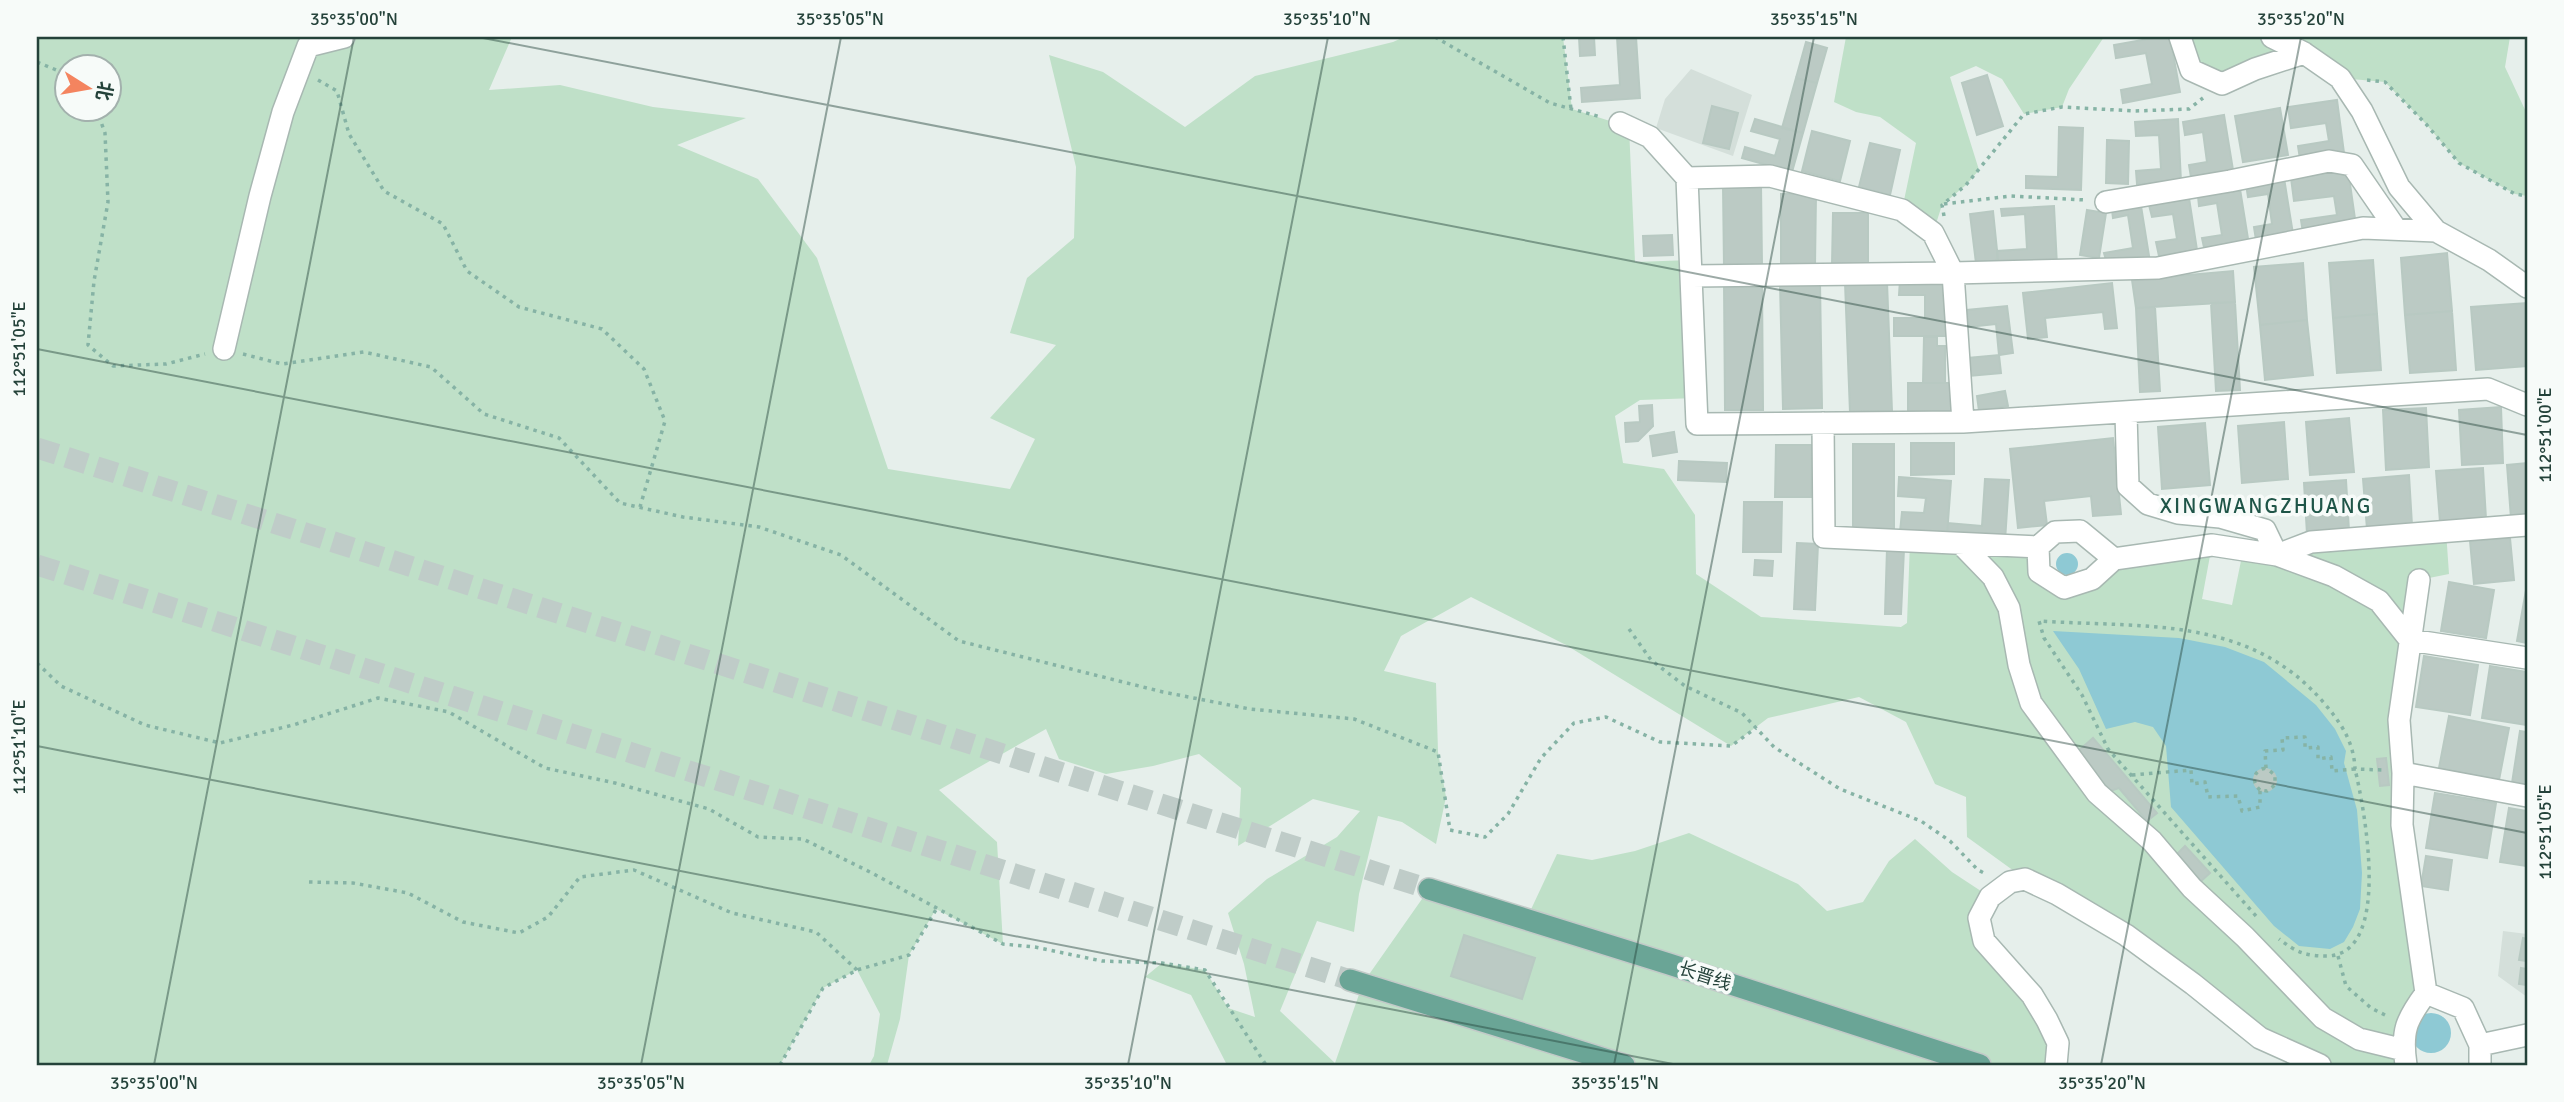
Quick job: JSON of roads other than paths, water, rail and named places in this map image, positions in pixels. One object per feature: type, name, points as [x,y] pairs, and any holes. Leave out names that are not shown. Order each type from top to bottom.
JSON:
[{"type":"main road","name":"长晋线","points":[[1429,889],[1980,1065]]},
{"type":"main road","points":[[1350,980],[1625,1065]]},
{"type":"street","points":[[225,349],[260,196],[283,112],[308,46],[344,37]]},
{"type":"street","points":[[2180,37],[2191,70],[2222,84],[2255,69],[2304,54]]},
{"type":"street","points":[[2272,37],[2340,78],[2361,111],[2399,187],[2436,231],[2489,260],[2527,287]]},
{"type":"street","points":[[1620,123],[1650,137],[1687,178],[1697,424],[1963,422],[2488,389],[2527,405]]},
{"type":"street","points":[[2106,202],[2230,181],[2329,160],[2352,164],[2396,229]]},
{"type":"street","points":[[1687,178],[1770,176],[1902,209],[1933,233],[1953,273],[1963,422]]},
{"type":"street","points":[[1692,275],[2158,268],[2363,228],[2436,231]]},
{"type":"street","points":[[2126,413],[2128,486],[2148,504],[2178,513],[2220,517],[2265,530],[2277,555]]},
{"type":"street","points":[[1824,423],[1824,537],[2038,547],[2055,532],[2080,531],[2114,559]]},
{"type":"street","points":[[2277,555],[2311,542],[2527,525]]},
{"type":"street","points":[[1962,545],[1993,578],[2009,608],[2019,665],[2031,703],[2097,793],[2152,841],[2192,888],[2245,937],[2323,1018],[2359,1039],[2405,1058],[2405,1025],[2426,993],[2402,825],[2403,773],[2399,720],[2419,580]]},
{"type":"street","points":[[2038,547],[2039,572],[2064,587],[2092,579],[2114,559],[2212,545],[2277,555],[2334,576],[2379,601],[2410,640],[2527,658]]},
{"type":"street","points":[[2403,773],[2527,796]]},
{"type":"street","points":[[2056,1065],[2057,1044],[2047,1020],[2032,995],[1983,941],[1979,918],[1990,897],[2007,884],[2025,879],[2057,894],[2126,935],[2260,1038],[2320,1065]]},
{"type":"street","points":[[2426,993],[2463,1008],[2480,1055],[2527,1035]]},
{"type":"water","points":[[2067,553],[2075,556],[2078,564],[2075,572],[2067,575],[2059,572],[2056,564],[2059,556]]},
{"type":"water","points":[[2053,631],[2179,638],[2225,647],[2264,662],[2316,705],[2335,729],[2346,751],[2344,763],[2357,810],[2362,873],[2360,909],[2344,942],[2330,949],[2299,946],[2274,926],[2171,807],[2166,746],[2153,727],[2135,722],[2106,729],[2079,669]]},
{"type":"water","points":[[2431,1013],[2439,1014],[2445,1019],[2450,1025],[2450,1041],[2445,1047],[2439,1052],[2431,1053],[2423,1052],[2417,1047],[2412,1041],[2411,1033],[2412,1025],[2417,1019],[2423,1014]]},
{"type":"tunnel","points":[[37,448],[1429,889]]},
{"type":"tunnel","points":[[37,565],[1350,980]]},
{"type":"district","name":"XINGWANGZHUANG","points":[[2266,506]]}]
